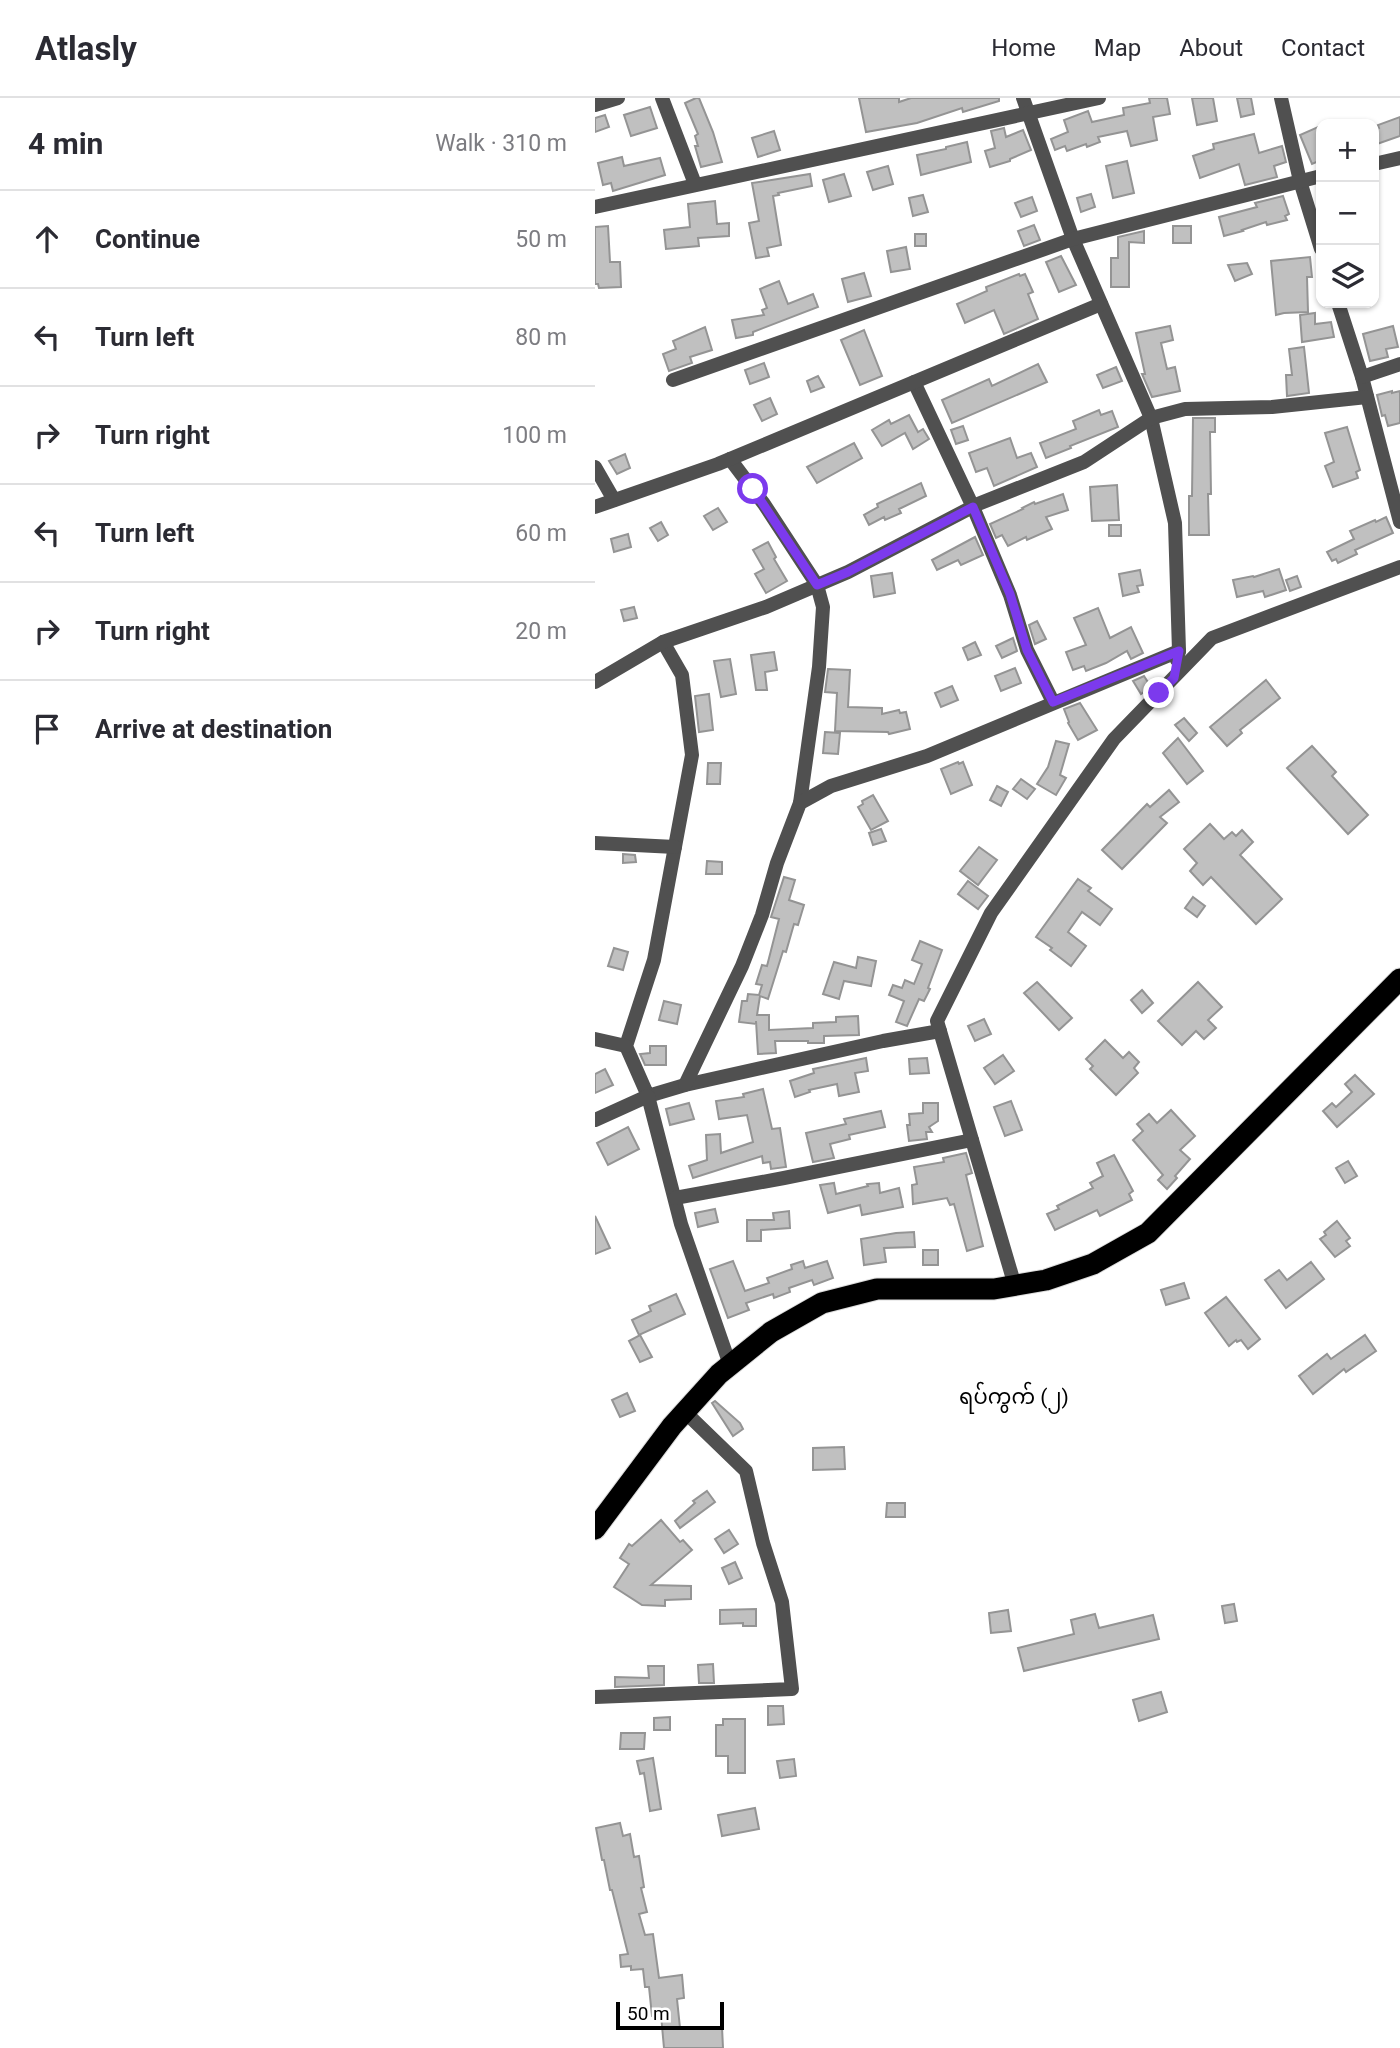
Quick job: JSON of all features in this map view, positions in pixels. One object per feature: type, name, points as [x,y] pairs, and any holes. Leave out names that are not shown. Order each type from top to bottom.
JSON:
[{"type":"highway","points":[[595,1529],[672,1426],[719,1374],[771,1332],[822,1303],[877,1289],[994,1289],[1046,1280],[1093,1264],[1148,1233],[1400,979]]},
{"type":"street","points":[[595,104],[618,98]]},
{"type":"street","points":[[662,98],[695,184]]},
{"type":"street","points":[[1023,98],[1073,239],[1151,418],[1175,523],[1179,651],[1174,678]]},
{"type":"street","points":[[595,207],[1099,98]]},
{"type":"street","points":[[1281,98],[1300,181],[1320,245]]},
{"type":"street","points":[[1379,163],[1400,158]]},
{"type":"street","points":[[673,380],[1073,239],[1316,177]]},
{"type":"street","points":[[595,507],[730,458],[1101,304]]},
{"type":"street","points":[[1340,308],[1362,377],[1400,522]]},
{"type":"street","points":[[1362,377],[1400,364]]},
{"type":"street","points":[[914,382],[973,507],[1010,594],[1027,650],[1053,702]]},
{"type":"street","points":[[595,682],[663,642],[765,607],[848,572],[973,507],[1084,462],[1151,418],[1185,409],[1272,407],[1367,397]]},
{"type":"street","points":[[685,1085],[742,966],[800,803],[819,667],[824,607],[817,585],[730,458]]},
{"type":"street","points":[[595,467],[614,500]]},
{"type":"street","points":[[1015,1286],[937,1021],[991,913],[1114,739],[1212,638],[1400,567]]},
{"type":"street","points":[[663,642],[682,675],[692,755],[654,960],[626,1046],[648,1096],[681,1224],[730,1365]]},
{"type":"street","points":[[800,803],[831,786],[927,756],[1179,651]]},
{"type":"street","points":[[595,844],[675,847]]},
{"type":"street","points":[[595,1120],[648,1096],[685,1085],[940,1031]]},
{"type":"street","points":[[595,1039],[626,1046]]},
{"type":"street","points":[[675,1198],[972,1140]]},
{"type":"street","points":[[595,1697],[792,1689],[782,1602],[762,1543],[745,1471],[685,1412]]},
{"type":"building","points":[[699,98],[713,132],[722,162],[701,167],[695,146],[698,146],[695,136],[698,134],[685,103]]},
{"type":"building","points":[[859,98],[899,98],[899,102],[911,98],[999,98],[999,101],[963,112],[962,108],[917,123],[866,132]]},
{"type":"building","points":[[1149,98],[1167,98],[1170,114],[1153,117],[1157,140],[1131,146],[1127,131],[1098,137],[1100,142],[1087,147],[1086,144],[1067,151],[1065,146],[1055,150],[1051,139],[1068,132],[1064,120],[1088,111],[1092,122],[1124,115],[1123,108],[1150,103]]},
{"type":"building","points":[[1192,98],[1213,98],[1217,121],[1197,125]]},
{"type":"building","points":[[1237,98],[1251,98],[1254,114],[1241,117]]},
{"type":"building","points":[[650,107],[657,128],[631,136],[624,115]]},
{"type":"building","points":[[605,115],[609,127],[595,132],[595,118]]},
{"type":"building","points":[[1400,117],[1400,136],[1379,143],[1379,125]]},
{"type":"building","points":[[1004,128],[1006,137],[1023,130],[1031,150],[1010,161],[990,167],[985,151],[995,148],[991,131]]},
{"type":"building","points":[[1316,128],[1316,162],[1312,164],[1300,135]]},
{"type":"building","points":[[774,131],[780,150],[758,157],[752,138]]},
{"type":"building","points":[[1254,134],[1259,153],[1282,146],[1286,162],[1274,166],[1277,177],[1245,185],[1239,164],[1200,178],[1193,156],[1214,149],[1213,144]]},
{"type":"building","points":[[967,142],[971,162],[921,175],[917,155]]},
{"type":"building","points":[[622,157],[624,166],[660,158],[665,175],[613,191],[611,183],[603,185],[598,163]]},
{"type":"building","points":[[1127,161],[1134,193],[1113,198],[1106,166]]},
{"type":"building","points":[[888,166],[893,184],[873,190],[867,172]]},
{"type":"building","points":[[810,174],[812,186],[773,196],[781,245],[767,248],[769,256],[756,258],[749,223],[759,221],[752,183]]},
{"type":"building","points":[[844,174],[851,196],[829,202],[823,180]]},
{"type":"building","points":[[1091,194],[1095,207],[1081,212],[1077,198]]},
{"type":"building","points":[[923,195],[928,212],[913,216],[909,198]]},
{"type":"building","points":[[1283,196],[1289,214],[1285,216],[1287,220],[1267,225],[1266,222],[1224,236],[1219,217],[1257,207],[1255,203]]},
{"type":"building","points":[[1032,197],[1037,211],[1021,217],[1015,203]]},
{"type":"building","points":[[715,201],[717,224],[729,223],[729,236],[698,238],[699,246],[666,249],[664,230],[690,227],[688,204]]},
{"type":"building","points":[[1034,225],[1040,240],[1024,246],[1018,231]]},
{"type":"building","points":[[608,226],[610,262],[620,262],[621,287],[599,288],[598,284],[595,284],[595,227]]},
{"type":"building","points":[[1173,226],[1191,226],[1191,243],[1173,243]]},
{"type":"building","points":[[1144,231],[1144,243],[1129,242],[1129,287],[1111,287],[1111,258],[1118,258],[1118,237]]},
{"type":"building","points":[[915,234],[926,234],[926,246],[915,246]]},
{"type":"building","points":[[906,247],[910,269],[891,272],[887,251]]},
{"type":"building","points":[[1061,256],[1076,285],[1059,292],[1046,262]]},
{"type":"building","points":[[1310,257],[1312,277],[1307,277],[1308,312],[1276,315],[1271,261]]},
{"type":"building","points":[[1247,263],[1252,274],[1235,281],[1228,265]]},
{"type":"building","points":[[864,273],[871,296],[848,302],[842,279]]},
{"type":"building","points":[[1025,274],[1033,292],[1028,294],[1038,319],[1004,334],[994,310],[965,323],[957,304],[987,291],[986,287]]},
{"type":"building","points":[[779,281],[788,304],[813,294],[818,307],[753,332],[753,335],[736,338],[732,320],[764,315],[762,310],[767,308],[760,289]]},
{"type":"building","points":[[1315,313],[1315,324],[1331,322],[1334,337],[1302,342],[1300,315]]},
{"type":"building","points":[[1170,326],[1173,340],[1161,343],[1167,369],[1175,367],[1180,391],[1152,397],[1142,374],[1145,374],[1136,333]]},
{"type":"building","points":[[1393,326],[1398,347],[1386,349],[1388,357],[1370,361],[1363,334]]},
{"type":"building","points":[[705,327],[712,350],[690,357],[692,363],[669,371],[663,354],[676,349],[673,341]]},
{"type":"building","points":[[864,330],[882,376],[860,385],[841,340]]},
{"type":"building","points":[[1304,347],[1309,393],[1287,396],[1286,375],[1292,375],[1289,349]]},
{"type":"building","points":[[764,363],[769,377],[750,384],[745,370]]},
{"type":"building","points":[[1038,364],[1047,382],[952,423],[942,400],[989,379],[992,386]]},
{"type":"building","points":[[1116,367],[1122,381],[1103,388],[1097,375]]},
{"type":"building","points":[[818,376],[824,387],[811,392],[807,381]]},
{"type":"building","points":[[1400,391],[1400,423],[1388,426],[1385,415],[1382,416],[1377,395]]},
{"type":"building","points":[[770,398],[777,414],[762,421],[754,405]]},
{"type":"building","points":[[1099,410],[1101,415],[1112,411],[1118,427],[1046,458],[1040,443],[1076,429],[1073,421]]},
{"type":"building","points":[[909,415],[918,432],[923,429],[929,439],[913,449],[905,433],[882,446],[872,430],[889,420],[891,424]]},
{"type":"building","points":[[1193,418],[1215,418],[1215,432],[1210,432],[1209,535],[1189,535]]},
{"type":"building","points":[[963,426],[968,440],[956,444],[951,430]]},
{"type":"building","points":[[1347,427],[1360,470],[1356,472],[1358,478],[1333,487],[1325,466],[1334,462],[1325,433]]},
{"type":"building","points":[[1010,438],[1017,458],[1031,453],[1037,467],[994,486],[987,468],[976,472],[969,453]]},
{"type":"building","points":[[854,443],[862,458],[817,483],[807,467]]},
{"type":"building","points":[[625,454],[630,468],[617,474],[609,461]]},
{"type":"building","points":[[921,483],[926,496],[899,509],[901,513],[885,520],[884,517],[869,525],[864,515],[878,507],[877,504]]},
{"type":"building","points":[[1117,485],[1119,520],[1092,521],[1090,487]]},
{"type":"building","points":[[1063,494],[1068,510],[1046,517],[1052,529],[1008,546],[1002,535],[996,538],[990,524],[1034,502],[1035,504]]},
{"type":"building","points":[[718,508],[727,522],[713,530],[704,516]]},
{"type":"building","points":[[1386,517],[1393,533],[1355,550],[1357,554],[1338,563],[1336,559],[1332,561],[1327,552],[1354,539],[1350,531]]},
{"type":"building","points":[[661,522],[668,535],[658,541],[650,528]]},
{"type":"building","points":[[1109,525],[1121,525],[1121,536],[1109,536]]},
{"type":"building","points":[[628,534],[631,547],[614,552],[611,539]]},
{"type":"building","points":[[975,537],[983,555],[961,565],[958,560],[937,570],[932,560]]},
{"type":"building","points":[[768,542],[787,581],[766,593],[755,574],[764,569],[753,550]]},
{"type":"building","points":[[1279,569],[1286,590],[1265,597],[1263,591],[1237,597],[1233,580]]},
{"type":"building","points":[[1140,570],[1143,585],[1137,586],[1139,592],[1123,596],[1119,574]]},
{"type":"building","points":[[892,573],[895,593],[874,597],[871,576]]},
{"type":"building","points":[[1297,576],[1301,587],[1290,591],[1286,580]]},
{"type":"building","points":[[634,607],[637,618],[624,621],[621,610]]},
{"type":"building","points":[[1098,608],[1110,638],[1131,627],[1143,653],[1131,659],[1127,651],[1086,671],[1084,666],[1073,670],[1066,652],[1086,645],[1074,618]]},
{"type":"building","points":[[1037,621],[1046,639],[1035,644],[1029,625]]},
{"type":"building","points":[[1013,638],[1017,651],[1002,658],[996,646]]},
{"type":"building","points":[[975,642],[981,655],[968,660],[963,648]]},
{"type":"building","points":[[774,652],[777,670],[765,672],[767,690],[756,690],[751,655]]},
{"type":"building","points":[[730,659],[736,694],[721,697],[714,661]]},
{"type":"building","points":[[1015,668],[1021,683],[1001,691],[995,676]]},
{"type":"building","points":[[828,669],[850,670],[848,707],[882,708],[882,714],[899,710],[900,713],[906,712],[910,729],[889,734],[835,731],[837,693],[825,692]]},
{"type":"building","points":[[1144,676],[1151,687],[1141,694],[1133,681]]},
{"type":"building","points":[[1266,680],[1280,698],[1240,730],[1242,733],[1227,746],[1210,727]]},
{"type":"building","points":[[952,686],[958,700],[941,707],[935,693]]},
{"type":"building","points":[[709,694],[713,730],[699,732],[695,696]]},
{"type":"building","points":[[1080,703],[1097,730],[1078,740],[1068,723],[1064,709]]},
{"type":"building","points":[[1184,718],[1197,733],[1189,741],[1175,725]]},
{"type":"building","points":[[825,732],[840,733],[838,754],[823,753]]},
{"type":"building","points":[[1178,738],[1203,771],[1187,784],[1163,753]]},
{"type":"building","points":[[1056,741],[1069,744],[1060,775],[1066,778],[1056,795],[1037,784],[1048,767]]},
{"type":"building","points":[[1312,746],[1336,772],[1332,776],[1368,815],[1348,834],[1287,768]]},
{"type":"building","points":[[963,762],[972,785],[951,794],[941,769]]},
{"type":"building","points":[[708,763],[721,763],[720,784],[707,784]]},
{"type":"building","points":[[1021,779],[1035,789],[1027,799],[1013,789]]},
{"type":"building","points":[[997,786],[1008,792],[1001,806],[990,800]]},
{"type":"building","points":[[1169,790],[1179,802],[1160,817],[1167,823],[1122,869],[1102,850],[1147,804],[1150,807]]},
{"type":"building","points":[[873,795],[888,821],[871,830],[858,807],[863,804],[862,801]]},
{"type":"building","points":[[1210,824],[1224,839],[1232,832],[1236,836],[1242,830],[1253,842],[1240,855],[1282,899],[1256,924],[1211,877],[1203,885],[1190,871],[1197,863],[1184,849]]},
{"type":"building","points":[[881,829],[886,841],[873,845],[869,833]]},
{"type":"building","points":[[979,847],[997,860],[978,885],[960,871]]},
{"type":"building","points":[[623,854],[635,855],[636,862],[623,863]]},
{"type":"building","points":[[707,861],[722,862],[722,874],[706,874]]},
{"type":"building","points":[[784,877],[795,880],[789,900],[804,905],[798,925],[794,924],[786,952],[783,951],[768,999],[760,996],[757,1015],[769,1015],[769,1030],[813,1028],[813,1023],[836,1022],[836,1017],[858,1016],[859,1035],[824,1036],[824,1043],[775,1041],[776,1053],[758,1054],[756,1021],[756,1024],[739,1022],[742,1001],[747,1001],[748,994],[759,995],[762,985],[756,984],[762,965],[767,966],[779,919],[771,917]]},
{"type":"building","points":[[1078,879],[1091,888],[1088,891],[1112,909],[1100,925],[1082,912],[1068,932],[1086,946],[1071,966],[1036,937]]},
{"type":"building","points":[[968,881],[988,896],[978,909],[958,894]]},
{"type":"building","points":[[1193,897],[1205,906],[1197,917],[1185,908]]},
{"type":"building","points":[[920,941],[942,950],[928,988],[930,989],[924,1001],[919,999],[907,1026],[896,1022],[904,1001],[889,995],[893,985],[902,988],[905,980],[914,984],[922,964],[912,960]]},
{"type":"building","points":[[614,948],[628,952],[623,970],[608,966]]},
{"type":"building","points":[[858,957],[876,961],[871,986],[844,981],[839,999],[823,994],[834,962],[856,968]]},
{"type":"building","points":[[1037,982],[1072,1018],[1059,1030],[1024,993]]},
{"type":"building","points":[[1198,982],[1222,1007],[1208,1020],[1216,1028],[1204,1039],[1196,1031],[1182,1045],[1158,1021]]},
{"type":"building","points":[[1142,990],[1153,1003],[1142,1013],[1131,1000]]},
{"type":"building","points":[[664,1001],[681,1005],[677,1024],[659,1020]]},
{"type":"building","points":[[984,1019],[991,1034],[975,1041],[968,1026]]},
{"type":"building","points":[[1105,1040],[1123,1058],[1129,1052],[1139,1062],[1134,1068],[1138,1073],[1116,1095],[1090,1069],[1093,1066],[1086,1059]]},
{"type":"building","points":[[650,1046],[666,1046],[666,1065],[645,1065],[640,1054],[650,1053]]},
{"type":"building","points":[[1003,1055],[1014,1071],[995,1084],[984,1068]]},
{"type":"building","points":[[866,1058],[868,1071],[855,1073],[859,1092],[839,1096],[837,1084],[809,1090],[810,1092],[795,1097],[790,1081],[814,1073],[813,1069]]},
{"type":"building","points":[[927,1058],[929,1073],[910,1074],[909,1059]]},
{"type":"building","points":[[605,1069],[613,1085],[595,1093],[595,1074]]},
{"type":"building","points":[[1355,1075],[1374,1094],[1337,1127],[1323,1111],[1332,1103],[1336,1107],[1352,1092],[1345,1084]]},
{"type":"building","points":[[763,1089],[772,1129],[780,1128],[786,1167],[771,1169],[770,1162],[763,1163],[762,1156],[693,1178],[689,1166],[707,1160],[706,1135],[720,1134],[721,1153],[753,1142],[747,1115],[719,1119],[716,1101],[744,1097],[743,1094]]},
{"type":"building","points":[[1011,1101],[1022,1130],[1005,1136],[994,1107]]},
{"type":"building","points":[[689,1103],[694,1119],[670,1125],[666,1109]]},
{"type":"building","points":[[923,1103],[938,1103],[938,1121],[929,1127],[932,1132],[926,1132],[927,1139],[909,1141],[909,1114],[923,1113]]},
{"type":"building","points":[[1171,1110],[1195,1136],[1180,1150],[1190,1159],[1167,1189],[1158,1180],[1163,1175],[1133,1140],[1143,1131],[1137,1124],[1149,1114],[1157,1123]]},
{"type":"building","points":[[881,1111],[885,1127],[849,1135],[850,1139],[830,1144],[834,1158],[813,1162],[806,1133],[846,1124],[844,1119]]},
{"type":"building","points":[[628,1127],[639,1149],[608,1165],[597,1143]]},
{"type":"building","points":[[966,1153],[972,1173],[966,1175],[983,1246],[967,1251],[954,1204],[950,1205],[947,1198],[913,1204],[912,1185],[917,1184],[914,1167],[944,1162],[943,1158]]},
{"type":"building","points":[[1114,1155],[1133,1191],[1129,1194],[1132,1200],[1100,1216],[1097,1210],[1055,1230],[1047,1214],[1093,1188],[1090,1183],[1103,1176],[1097,1163]]},
{"type":"building","points":[[1348,1161],[1357,1176],[1345,1183],[1336,1168]]},
{"type":"building","points":[[834,1183],[836,1194],[868,1186],[867,1184],[879,1183],[880,1193],[899,1188],[903,1207],[862,1215],[860,1205],[828,1213],[820,1185]]},
{"type":"building","points":[[715,1209],[718,1222],[698,1227],[695,1213]]},
{"type":"building","points":[[789,1211],[790,1228],[761,1230],[761,1241],[747,1241],[747,1220],[774,1220],[773,1213]]},
{"type":"building","points":[[595,1216],[610,1248],[595,1254]]},
{"type":"building","points":[[1337,1221],[1350,1238],[1346,1241],[1350,1246],[1335,1257],[1320,1239]]},
{"type":"building","points":[[914,1232],[915,1247],[884,1248],[886,1262],[864,1265],[861,1239]]},
{"type":"building","points":[[923,1250],[938,1250],[938,1265],[923,1265]]},
{"type":"building","points":[[733,1261],[745,1291],[769,1283],[767,1278],[792,1269],[791,1265],[803,1261],[805,1268],[827,1261],[833,1278],[814,1285],[812,1280],[789,1288],[790,1292],[774,1298],[773,1294],[746,1303],[749,1310],[728,1318],[710,1269]]},
{"type":"building","points":[[1311,1262],[1324,1279],[1286,1308],[1265,1280],[1279,1270],[1287,1280]]},
{"type":"building","points":[[1184,1283],[1189,1298],[1166,1305],[1161,1290]]},
{"type":"building","points":[[676,1294],[685,1314],[639,1335],[632,1320],[651,1311],[649,1306]]},
{"type":"building","points":[[1226,1297],[1260,1339],[1248,1349],[1241,1340],[1236,1340],[1229,1346],[1205,1313]]},
{"type":"building","points":[[640,1335],[652,1357],[640,1362],[629,1341]]},
{"type":"building","points":[[1365,1335],[1376,1351],[1346,1372],[1344,1369],[1313,1394],[1299,1376],[1327,1354],[1331,1359]]},
{"type":"building","points":[[627,1393],[635,1411],[620,1417],[612,1400]]},
{"type":"building","points":[[715,1401],[740,1423],[743,1429],[733,1436],[712,1403]]},
{"type":"building","points":[[844,1447],[845,1469],[813,1470],[813,1448]]},
{"type":"building","points":[[707,1491],[715,1502],[680,1528],[675,1521],[695,1503],[693,1501]]},
{"type":"building","points":[[887,1503],[905,1503],[905,1517],[886,1517]]},
{"type":"building","points":[[661,1520],[680,1542],[683,1540],[692,1550],[651,1585],[691,1586],[691,1599],[665,1600],[665,1606],[642,1605],[614,1587],[629,1564],[620,1558],[629,1544],[632,1546]]},
{"type":"building","points":[[729,1530],[738,1544],[724,1553],[715,1539]]},
{"type":"building","points":[[735,1562],[742,1578],[729,1584],[722,1568]]},
{"type":"building","points":[[1234,1604],[1237,1621],[1225,1623],[1222,1606]]},
{"type":"building","points":[[756,1609],[756,1626],[743,1626],[743,1623],[720,1624],[720,1610]]},
{"type":"building","points":[[1008,1610],[1011,1631],[991,1633],[989,1613]]},
{"type":"building","points":[[1095,1614],[1099,1628],[1153,1615],[1159,1639],[1024,1671],[1018,1648],[1074,1634],[1071,1620]]},
{"type":"building","points":[[713,1664],[714,1683],[699,1683],[698,1665]]},
{"type":"building","points":[[648,1666],[664,1666],[664,1685],[615,1687],[615,1677],[649,1678]]},
{"type":"building","points":[[1161,1692],[1167,1712],[1139,1721],[1133,1700]]},
{"type":"building","points":[[768,1706],[783,1706],[784,1724],[768,1725]]},
{"type":"building","points":[[670,1717],[670,1730],[654,1730],[654,1718]]},
{"type":"building","points":[[723,1719],[745,1719],[745,1773],[728,1773],[728,1756],[716,1756],[716,1725],[723,1725]]},
{"type":"building","points":[[621,1733],[645,1733],[644,1749],[620,1749]]},
{"type":"building","points":[[653,1758],[661,1809],[650,1811],[644,1773],[640,1774],[637,1761]]},
{"type":"building","points":[[794,1759],[796,1776],[780,1778],[777,1761]]},
{"type":"building","points":[[755,1808],[759,1829],[722,1836],[718,1815]]},
{"type":"building","points":[[620,1823],[623,1836],[630,1834],[634,1857],[639,1856],[644,1887],[641,1888],[647,1912],[639,1914],[645,1935],[653,1934],[659,1978],[682,1975],[684,1998],[677,1999],[680,2028],[722,2027],[723,2048],[664,2048],[661,2015],[652,2016],[649,1987],[645,1987],[643,1969],[621,1967],[620,1955],[628,1954],[596,1828]]},
{"type":"district","name":"ရပ်ကွက် (၂)","points":[[1014,1397]]},
{"type":"route","points":[[753,489],[817,585],[848,572],[973,507],[1010,594],[1027,650],[1053,702],[1179,651],[1174,678],[1159,693]]}]
